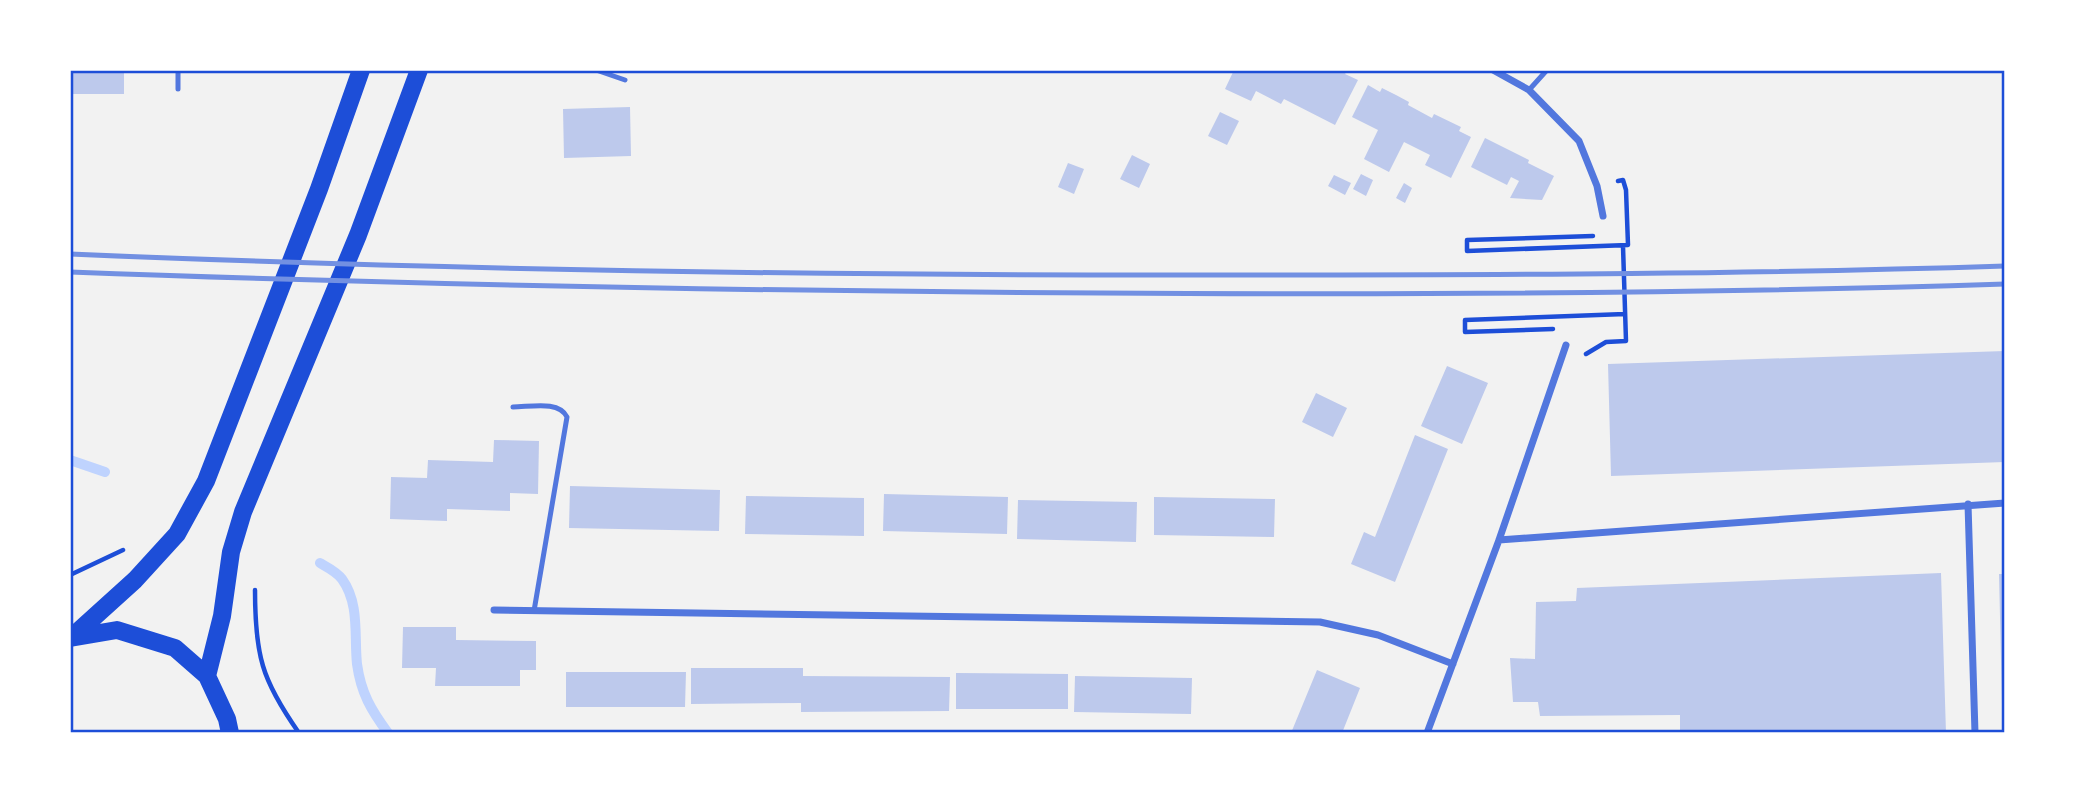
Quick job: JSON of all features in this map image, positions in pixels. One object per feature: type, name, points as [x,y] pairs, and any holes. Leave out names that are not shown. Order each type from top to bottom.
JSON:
[{"type":"main road","points":[[71,638],[135,580],[177,534],[206,481],[361,70]]},
{"type":"main road","points":[[206,676],[222,616],[231,552],[243,512],[374,193],[419,70]]},
{"type":"main road","points":[[71,638],[117,631],[175,648],[206,676],[229,726],[243,733]]},
{"type":"street","points":[[1493,70],[1529,90],[1579,141],[1597,186],[1603,216]]},
{"type":"street","points":[[1427,733],[1499,540],[1566,345]]},
{"type":"street","points":[[1499,540],[2005,503]]},
{"type":"street","points":[[1968,504],[1975,733]]},
{"type":"street","points":[[494,610],[1320,622],[1378,635],[1453,664]]},
{"type":"lane","points":[[178,70],[178,89]]},
{"type":"lane","points":[[596,70],[625,80]]},
{"type":"lane","points":[[1529,90],[1547,70]]},
{"type":"lane","points":[[513,407],[557,407],[564,410],[567,417],[534,611]]},
{"type":"path","points":[[1602,236],[1467,240],[1467,251],[1628,245],[1626,190]]},
{"type":"path","points":[[1606,342],[1626,341],[1623,246]]},
{"type":"path","points":[[1558,329],[1465,332],[1465,320],[1625,314]]},
{"type":"path","points":[[255,585],[255,610],[263,666],[283,709],[299,733]]},
{"type":"building","points":[[70,70],[124,70],[124,94],[70,94]]},
{"type":"building","points":[[1234,70],[1348,70],[1345,74],[1358,80],[1335,125],[1284,99],[1281,104],[1256,91],[1251,101],[1225,89]]},
{"type":"building","points":[[1368,85],[1380,92],[1382,88],[1396,95],[1432,118],[1434,114],[1461,127],[1459,131],[1471,137],[1451,178],[1425,165],[1430,155],[1404,142],[1389,172],[1364,159],[1378,130],[1352,117]]},
{"type":"building","points":[[630,107],[631,156],[564,158],[563,109]]},
{"type":"building","points":[[1220,112],[1239,121],[1227,145],[1208,136]]},
{"type":"building","points":[[1485,138],[1554,176],[1542,200],[1510,198],[1519,181],[1511,177],[1507,185],[1471,167]]},
{"type":"building","points":[[1132,155],[1150,164],[1139,188],[1120,179]]},
{"type":"building","points":[[1068,163],[1084,169],[1074,194],[1058,187]]},
{"type":"building","points":[[1361,174],[1373,180],[1366,196],[1353,189]]},
{"type":"building","points":[[1334,175],[1351,183],[1345,195],[1328,186]]},
{"type":"building","points":[[1404,183],[1412,188],[1405,203],[1396,198]]},
{"type":"building","points":[[2005,351],[2005,462],[1611,476],[1608,364]]},
{"type":"building","points":[[1447,366],[1488,383],[1462,444],[1421,426]]},
{"type":"building","points":[[1316,393],[1347,408],[1333,437],[1302,422]]},
{"type":"building","points":[[1415,435],[1448,449],[1395,582],[1351,564],[1364,532],[1375,537]]},
{"type":"building","points":[[494,440],[539,441],[538,494],[510,493],[510,511],[447,509],[447,521],[390,519],[391,477],[427,478],[428,460],[493,462]]},
{"type":"building","points":[[570,486],[720,490],[719,531],[569,528]]},
{"type":"building","points":[[884,494],[1008,497],[1007,534],[883,531]]},
{"type":"building","points":[[746,496],[864,498],[864,536],[745,534]]},
{"type":"building","points":[[1154,497],[1275,499],[1274,537],[1154,535]]},
{"type":"building","points":[[1018,500],[1137,502],[1136,542],[1017,539]]},
{"type":"building","points":[[1941,573],[1946,733],[1680,733],[1680,715],[1540,716],[1538,702],[1513,702],[1510,658],[1535,659],[1536,602],[1576,601],[1577,588]]},
{"type":"building","points":[[1999,574],[2005,574],[2005,704],[2002,704]]},
{"type":"building","points":[[403,627],[456,627],[456,640],[536,641],[536,670],[520,670],[520,686],[435,686],[436,668],[402,668]]},
{"type":"building","points":[[691,668],[803,668],[803,676],[950,677],[949,711],[801,712],[801,703],[691,704]]},
{"type":"building","points":[[1317,670],[1360,688],[1342,733],[1291,733]]},
{"type":"building","points":[[566,672],[686,672],[685,707],[566,707]]},
{"type":"building","points":[[956,673],[1068,674],[1068,709],[956,709]]},
{"type":"building","points":[[1075,676],[1192,678],[1191,714],[1074,712]]},
{"type":"waterway","points":[[70,460],[105,472]]},
{"type":"waterway","points":[[320,563],[337,574],[348,589],[354,609],[357,664],[361,684],[372,709],[388,733]]},
{"type":"railway","points":[[70,254],[515,268],[960,275],[1630,274],[2005,266]]},
{"type":"railway","points":[[70,272],[585,287],[1101,293],[1553,293],[2005,284]]}]
